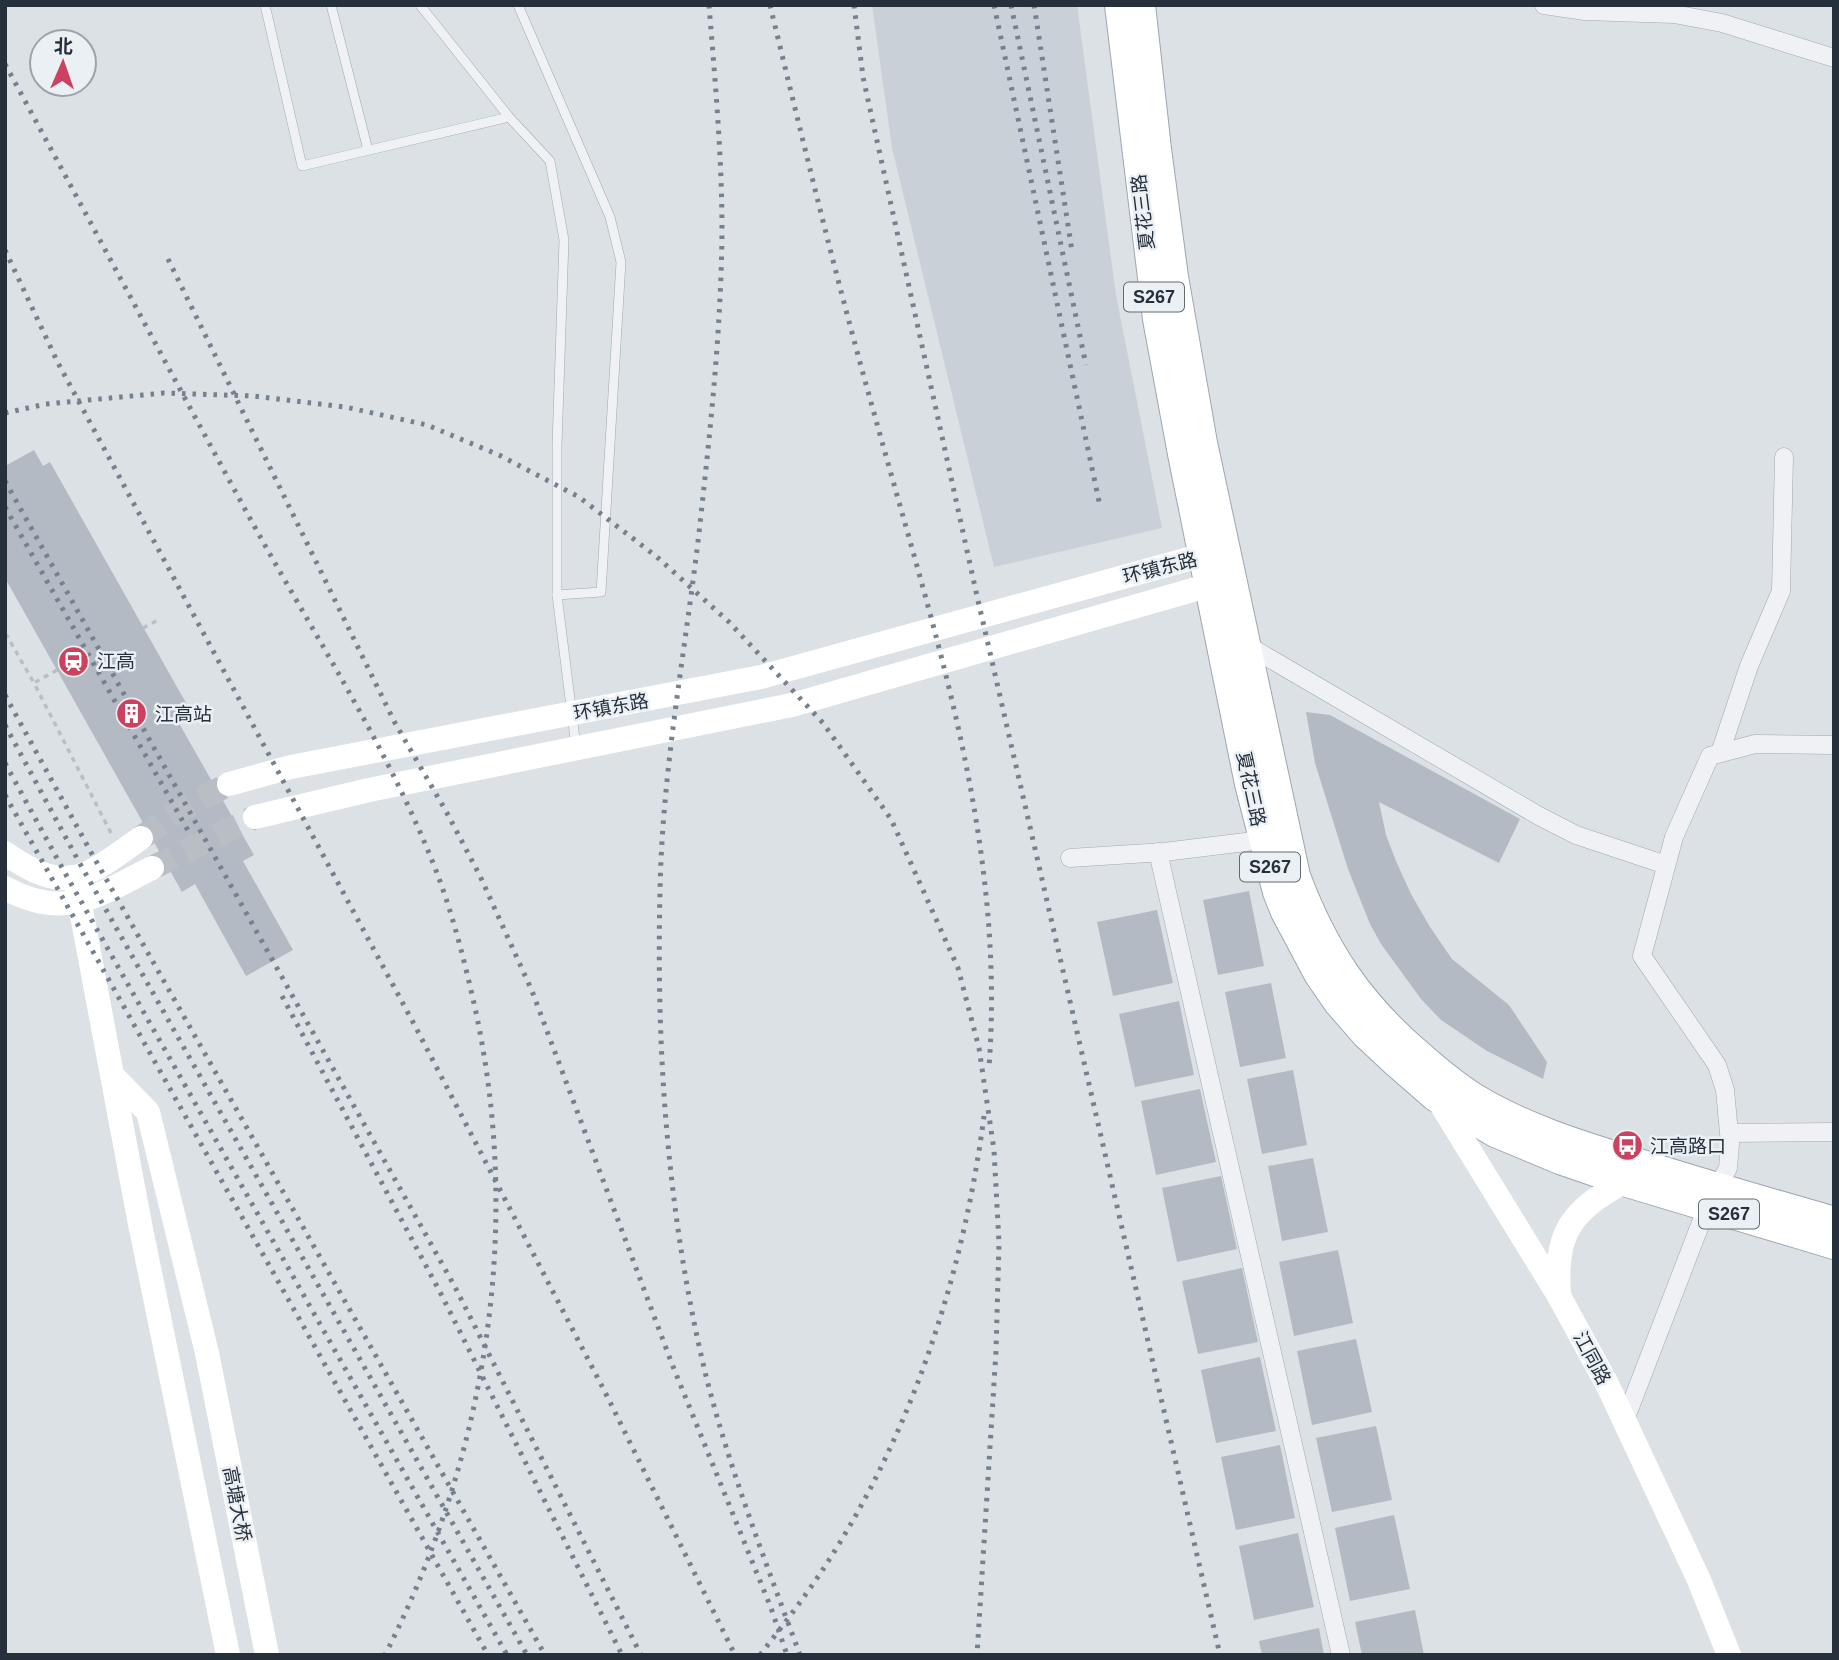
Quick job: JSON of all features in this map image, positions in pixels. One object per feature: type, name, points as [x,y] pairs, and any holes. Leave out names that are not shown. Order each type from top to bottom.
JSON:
[{"type":"main road","name":"夏花三路","points":[[1119,5],[1168,386],[1215,559],[1245,645],[1296,876],[1311,915],[1335,959],[1359,994],[1403,1041],[1441,1088],[1834,1245]]},
{"type":"main road","name":"夏花三路","points":[[1141,5],[1174,277],[1203,443],[1215,559],[1210,585],[1262,840],[1285,912],[1318,974],[1338,1003],[1365,1034],[1441,1088],[1494,1133],[1624,1182],[1834,1221]]},
{"type":"street","points":[[1544,5],[1586,11],[1674,14],[1722,23],[1834,58]]},
{"type":"street","points":[[1720,753],[1749,666],[1781,592],[1784,457]]},
{"type":"street","name":"环镇东路","points":[[229,783],[291,767],[761,677],[1215,559]]},
{"type":"street","name":"环镇东路","points":[[255,817],[358,792],[792,705],[1210,585]]},
{"type":"street","points":[[1245,645],[1539,816],[1576,835],[1666,865]]},
{"type":"street","points":[[1625,1420],[1713,1197],[1728,1168],[1730,1133],[1726,1090],[1717,1065],[1642,956],[1674,837],[1710,756],[1755,744],[1834,745]]},
{"type":"street","points":[[1070,858],[1158,852],[1262,840]]},
{"type":"street","points":[[5,888],[24,898],[58,905],[78,890],[100,867],[131,845]]},
{"type":"street","points":[[1158,852],[1341,1655]]},
{"type":"street","points":[[5,853],[39,873],[62,879],[78,890]]},
{"type":"street","points":[[78,890],[152,868]]},
{"type":"street","name":"高塘大桥","points":[[78,890],[140,1224],[228,1655]]},
{"type":"street","name":"高塘大桥","points":[[113,1076],[148,1112],[206,1353],[267,1655]]},
{"type":"street","name":"江同路","points":[[1441,1088],[1559,1296],[1625,1420],[1710,1604],[1729,1655]]},
{"type":"street","points":[[1730,1133],[1834,1132]]},
{"type":"street","points":[[1559,1296],[1557,1267],[1569,1224],[1599,1195],[1624,1182]]},
{"type":"lane","points":[[265,5],[302,166],[509,117]]},
{"type":"lane","points":[[331,5],[368,150]]},
{"type":"lane","points":[[420,5],[509,117],[550,161],[564,240],[557,445],[557,595],[576,749]]},
{"type":"lane","points":[[518,5],[610,217],[621,262],[601,592],[557,595]]},
{"type":"path","points":[[143,628],[160,619]]},
{"type":"path","points":[[5,638],[7,636],[131,845]]},
{"type":"path","points":[[34,683],[57,670]]},
{"type":"shaded area","points":[[872,5],[1077,5],[1116,295],[1162,528],[994,567],[892,148]]},
{"type":"building","name":"江高站","points":[[34,450],[43,466],[50,462],[190,710],[176,718],[254,855],[243,861],[293,950],[246,976],[195,884],[182,892],[5,578],[5,466]]},
{"type":"building","points":[[1306,712],[1330,715],[1520,819],[1499,863],[1379,802],[1386,835],[1396,861],[1430,927],[1452,959],[1509,1005],[1547,1062],[1543,1079],[1487,1051],[1441,1020],[1421,999],[1381,944],[1348,869],[1315,763]]},
{"type":"building","points":[[1249,891],[1264,966],[1218,975],[1203,900]]},
{"type":"building","points":[[1157,910],[1173,983],[1113,996],[1097,922]]},
{"type":"building","points":[[1271,983],[1286,1058],[1240,1067],[1225,992]]},
{"type":"building","points":[[1179,1001],[1194,1075],[1135,1087],[1119,1014]]},
{"type":"building","points":[[1293,1070],[1307,1145],[1262,1154],[1247,1079]]},
{"type":"building","points":[[1200,1089],[1216,1162],[1156,1175],[1141,1101]]},
{"type":"building","points":[[1313,1158],[1328,1232],[1282,1241],[1268,1166]]},
{"type":"building","points":[[1221,1176],[1237,1249],[1177,1262],[1162,1188]]},
{"type":"building","points":[[1338,1250],[1353,1323],[1294,1336],[1279,1262]]},
{"type":"building","points":[[1242,1268],[1258,1342],[1198,1354],[1182,1281]]},
{"type":"building","points":[[1356,1339],[1372,1412],[1312,1425],[1297,1351]]},
{"type":"building","points":[[1260,1357],[1276,1431],[1216,1443],[1201,1370]]},
{"type":"building","points":[[1376,1426],[1392,1500],[1332,1512],[1316,1438]]},
{"type":"building","points":[[1280,1445],[1295,1518],[1236,1530],[1221,1457]]},
{"type":"building","points":[[1394,1515],[1410,1589],[1350,1601],[1335,1528]]},
{"type":"building","points":[[1298,1533],[1314,1607],[1254,1620],[1239,1546]]},
{"type":"building","points":[[1415,1610],[1424,1655],[1362,1655],[1355,1622]]},
{"type":"building","points":[[1319,1628],[1324,1655],[1262,1655],[1259,1641]]},
{"type":"tunnel","points":[[141,838],[175,813],[229,784]]},
{"type":"tunnel","points":[[152,868],[255,817]]},
{"type":"railway","points":[[709,5],[721,175],[721,270],[707,458],[665,802],[659,953],[663,1075],[667,1136],[682,1257],[706,1376],[737,1482],[800,1655]]},
{"type":"railway","points":[[770,5],[833,261],[941,655],[960,736],[976,817],[987,900],[991,983],[989,1067]]},
{"type":"railway","points":[[854,5],[863,77],[977,596],[1220,1655]]},
{"type":"railway","points":[[994,5],[1100,506]]},
{"type":"railway","points":[[1011,5],[1086,365]]},
{"type":"railway","points":[[1034,5],[1072,251]]},
{"type":"railway","points":[[5,64],[252,522],[391,771],[438,875],[469,981],[488,1083],[495,1167],[495,1251],[487,1334],[472,1417],[449,1498],[420,1578],[385,1655]]},
{"type":"railway","points":[[5,250],[58,363],[414,1024],[604,1390],[735,1655]]},
{"type":"railway","points":[[168,259],[395,723],[480,876],[532,991],[672,1364],[771,1608],[787,1655]]},
{"type":"railway","points":[[5,413],[46,404],[164,393],[253,396],[345,407],[427,425],[499,455],[579,497],[657,557],[729,622],[823,723],[891,819],[958,968],[979,1048],[994,1150],[999,1243],[996,1351],[977,1655]]},
{"type":"railway","points":[[5,481],[455,1287],[641,1655]]},
{"type":"railway","points":[[5,507],[190,834]]},
{"type":"railway","points":[[5,695],[92,854],[545,1655]]},
{"type":"railway","points":[[5,725],[79,862],[527,1655]]},
{"type":"railway","points":[[5,763],[507,1655]]},
{"type":"railway","points":[[5,795],[488,1655]]},
{"type":"railway","points":[[282,996],[440,1292],[622,1655]]},
{"type":"railway","points":[[760,1655],[821,1572],[859,1509],[910,1402],[949,1290],[975,1174],[984,1116]]},
{"type":"place","name":"江高","points":[[74,661]]},
{"type":"place","name":"江高站","points":[[132,714]]},
{"type":"place","name":"江高路口","points":[[1627,1146]]}]
